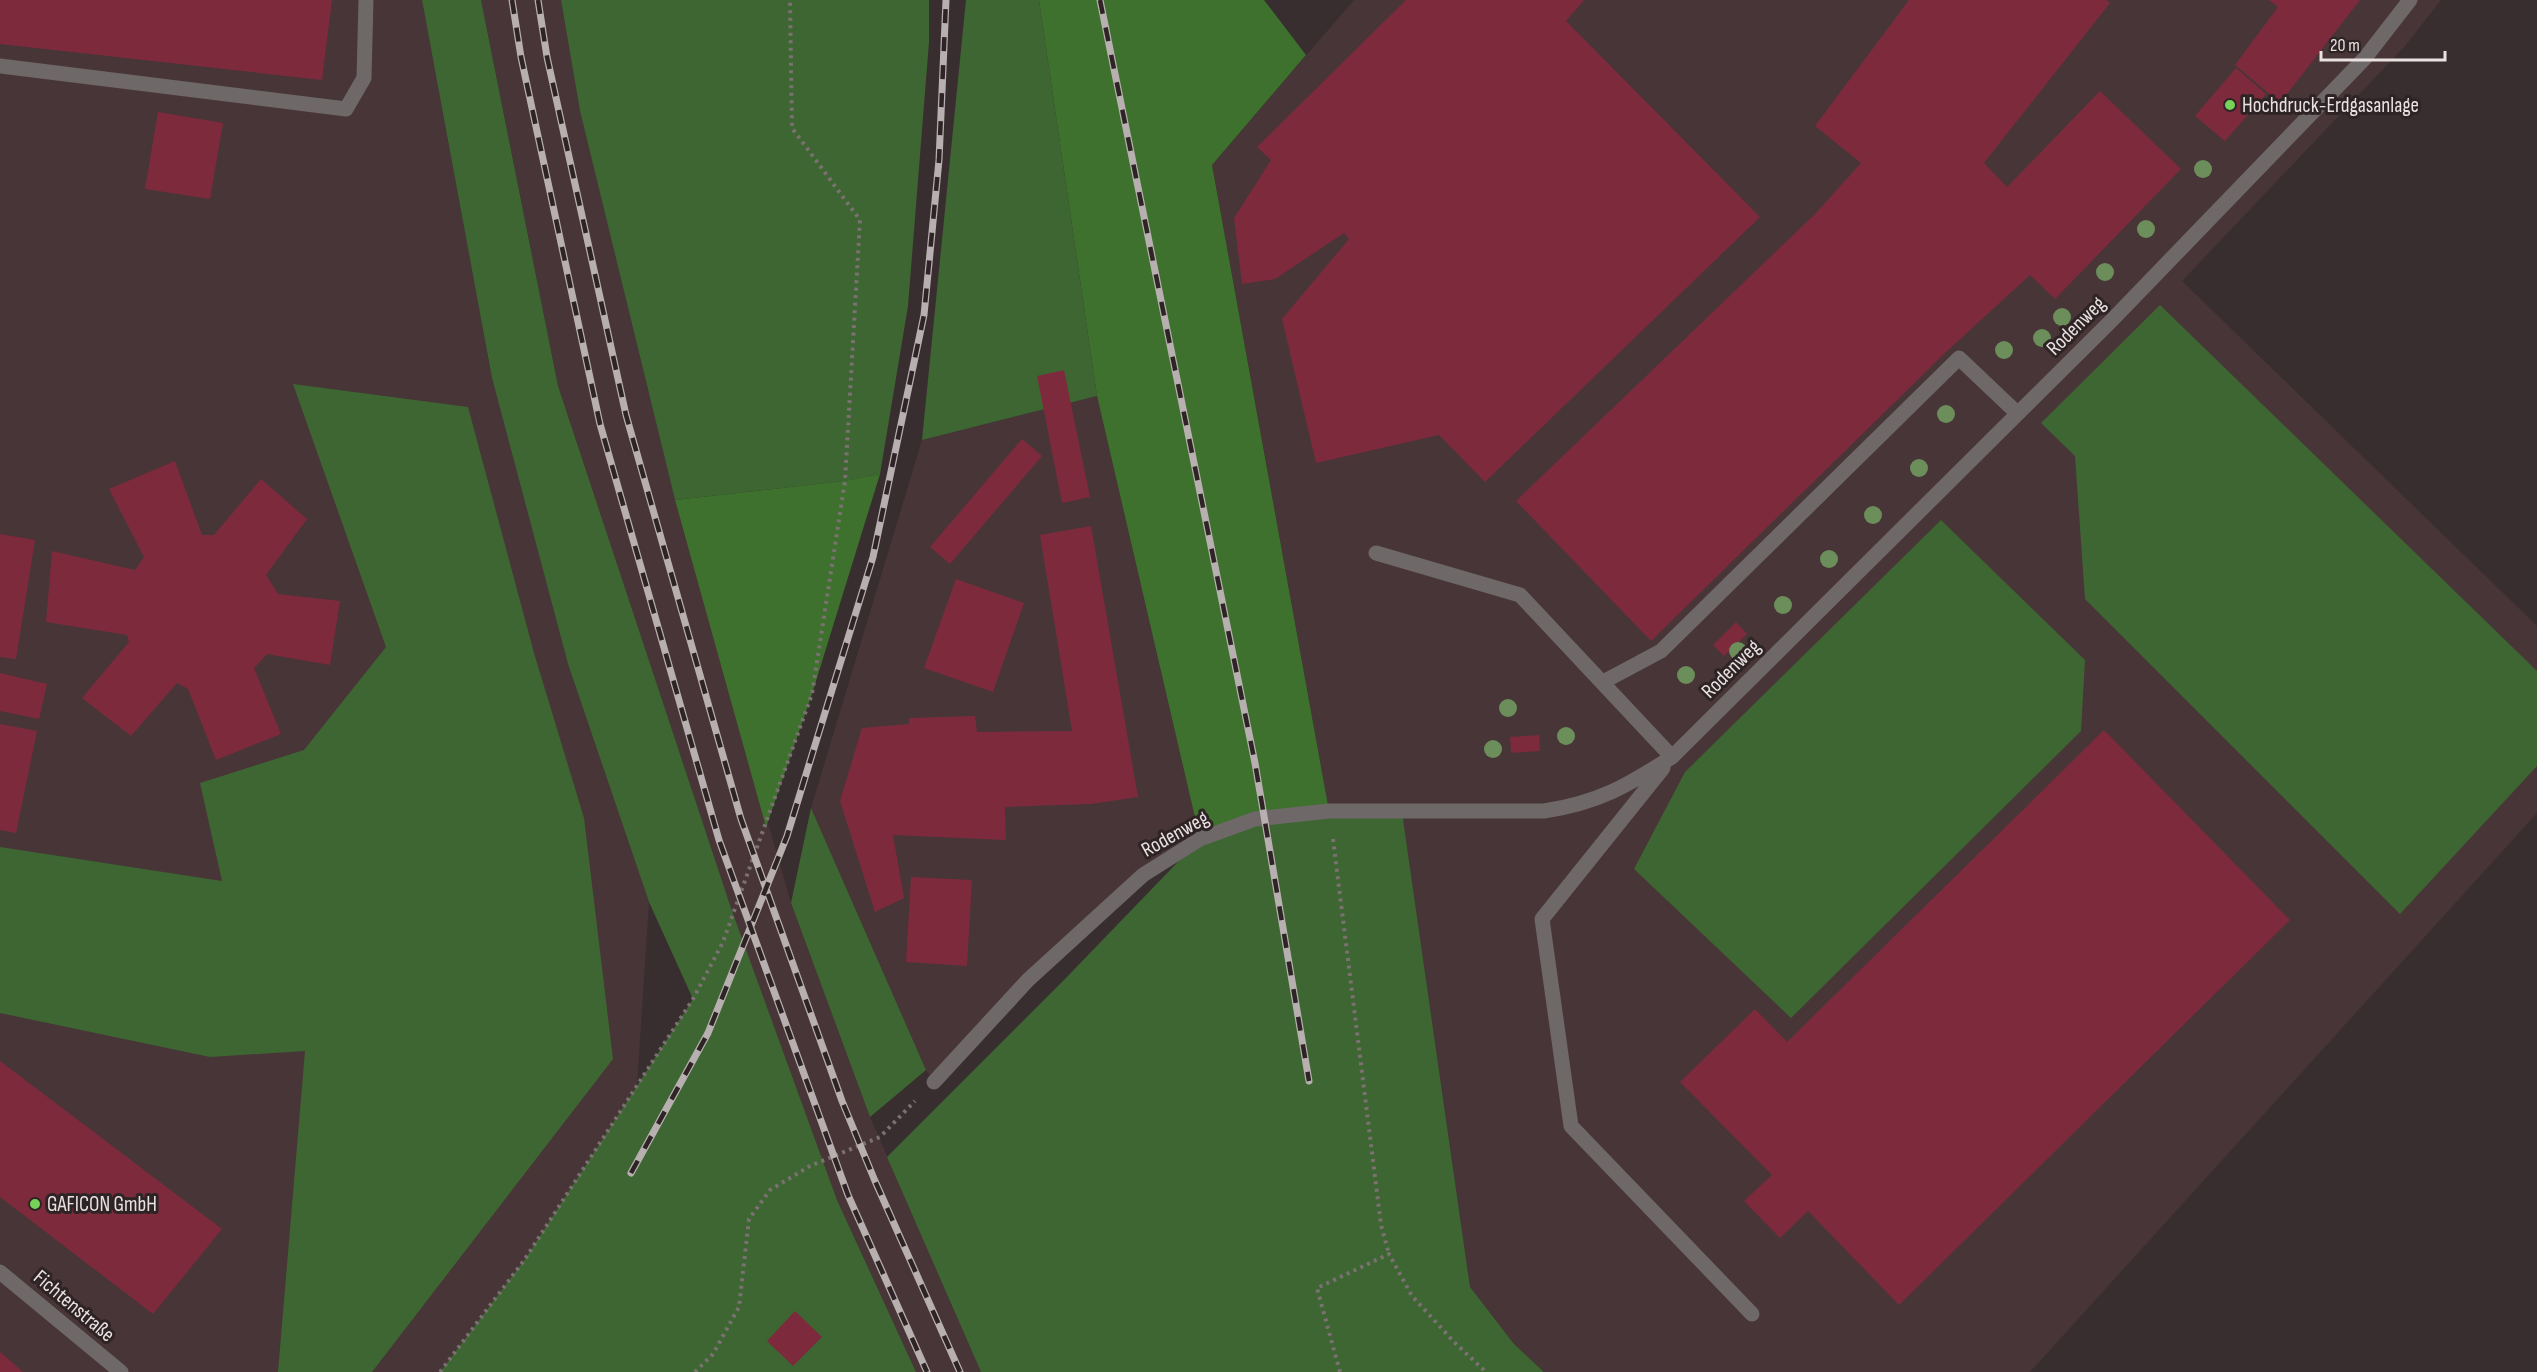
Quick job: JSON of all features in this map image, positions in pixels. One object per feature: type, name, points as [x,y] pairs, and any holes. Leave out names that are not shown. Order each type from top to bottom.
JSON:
[{"type":"street","points":[[0,66],[346,109],[364,78],[366,0]]},
{"type":"street","name":"Rodenweg","points":[[934,1082],[1028,980],[1143,875],[1200,839],[1255,819],[1329,811],[1544,810],[1571,807],[1610,794],[1634,782],[1672,756],[2113,319],[2365,58],[2410,0]]},
{"type":"street","points":[[1603,682],[1661,651],[1959,358],[2017,413]]},
{"type":"street","points":[[1376,553],[1520,595],[1672,756],[1542,919],[1571,1126],[1752,1314]]},
{"type":"street","name":"Fichtenstraße","points":[[0,1272],[121,1372]]},
{"type":"path","points":[[440,1372],[525,1259],[693,999],[723,942],[812,694],[844,481],[860,220],[792,128],[790,0]]},
{"type":"path","points":[[1329,811],[1381,1225],[1389,1254],[1412,1296],[1455,1343],[1486,1372]]},
{"type":"path","points":[[695,1372],[713,1353],[739,1307],[749,1219],[770,1190],[810,1166],[880,1137],[934,1082]]},
{"type":"path","points":[[1340,1372],[1317,1288],[1389,1254]]},
{"type":"shaded area","points":[[0,0],[422,0],[492,378],[568,664],[649,902],[637,1085],[525,1259],[440,1372],[0,1372]]},
{"type":"shaded area","points":[[481,0],[561,0],[580,111],[675,500],[791,903],[870,1117],[981,1372],[916,1372],[837,1200],[731,908],[558,386]]},
{"type":"shaded area","points":[[1354,0],[2441,0],[2405,46],[2182,281],[2537,626],[2537,813],[2030,1372],[1544,1372],[1514,1344],[1470,1287],[1402,812],[1329,811],[1212,165]]},
{"type":"shaded area","points":[[1097,396],[1200,839],[1143,875],[934,1082],[926,1070],[811,808],[922,440]]},
{"type":"green space","points":[[422,0],[481,0],[558,386],[731,908],[837,1200],[916,1372],[440,1372],[525,1259],[693,999],[649,902],[568,664],[492,378]]},
{"type":"green space","points":[[561,0],[929,0],[929,42],[908,306],[880,474],[845,481],[675,500],[580,111]]},
{"type":"green space","points":[[966,0],[1039,0],[1097,396],[922,440]]},
{"type":"green space","points":[[1039,0],[1264,0],[1306,55],[1212,165],[1329,811],[1255,819],[1200,839],[1097,396]]},
{"type":"green space","points":[[2160,305],[2537,671],[2537,766],[2400,914],[2085,599],[2075,456],[2041,423]]},
{"type":"green space","points":[[293,384],[468,407],[534,653],[584,818],[613,1059],[372,1372],[278,1372],[305,1051],[210,1057],[0,1013],[0,847],[222,881],[200,783],[304,750],[386,647]]},
{"type":"green space","points":[[880,474],[812,694],[766,827],[675,500],[844,481]]},
{"type":"green space","points":[[1941,520],[2085,660],[2081,731],[1791,1018],[1634,869],[1685,772]]},
{"type":"green space","points":[[811,808],[926,1070],[870,1117],[791,903]]},
{"type":"green space","points":[[1402,812],[1470,1287],[1514,1344],[1544,1372],[981,1372],[887,1157],[1064,980],[1200,839],[1255,819]]},
{"type":"building","points":[[0,0],[332,0],[322,80],[0,44]]},
{"type":"building","points":[[1406,0],[1584,0],[1566,21],[1760,217],[1485,482],[1439,435],[1316,463],[1282,319],[1349,239],[1344,233],[1275,279],[1242,284],[1234,218],[1271,160],[1257,147]]},
{"type":"building","points":[[1909,0],[2106,0],[2110,3],[1984,163],[2007,187],[2100,91],[2181,169],[2055,299],[2030,275],[1946,352],[1651,641],[1516,501],[1815,214],[1861,163],[1815,126]]},
{"type":"building","points":[[2269,0],[2360,0],[2280,103],[2235,65],[2278,7]]},
{"type":"building","name":"Hochdruck-Erdgasanlage","points":[[2236,68],[2266,94],[2225,141],[2195,116]]},
{"type":"building","points":[[158,112],[223,123],[210,199],[145,189]]},
{"type":"building","points":[[1064,370],[1090,497],[1062,503],[1037,376]]},
{"type":"building","points":[[1022,439],[1042,456],[950,564],[930,547]]},
{"type":"building","points":[[175,461],[202,535],[214,535],[261,479],[307,519],[266,575],[278,594],[340,601],[330,665],[267,654],[254,668],[281,734],[216,760],[188,689],[177,683],[131,736],[82,698],[129,642],[127,635],[46,622],[52,551],[135,570],[144,557],[109,489]]},
{"type":"building","points":[[1091,526],[1138,797],[1091,804],[1005,807],[1006,840],[893,835],[904,898],[875,912],[840,801],[862,728],[909,724],[909,718],[975,716],[977,732],[1072,731],[1040,535]]},
{"type":"building","points":[[0,534],[35,540],[16,659],[0,657]]},
{"type":"building","points":[[956,579],[1024,603],[993,692],[924,668]]},
{"type":"building","points":[[1736,622],[1747,634],[1724,656],[1713,645]]},
{"type":"building","points":[[0,673],[47,684],[39,719],[0,711]]},
{"type":"building","points":[[0,724],[37,731],[16,833],[0,830]]},
{"type":"building","points":[[2104,730],[2290,920],[1899,1305],[1808,1211],[1780,1238],[1744,1201],[1772,1175],[1680,1082],[1755,1009],[1787,1042]]},
{"type":"building","points":[[1539,735],[1540,751],[1511,753],[1510,737]]},
{"type":"building","points":[[911,877],[972,880],[967,966],[906,962]]},
{"type":"building","points":[[0,1061],[222,1229],[153,1314],[0,1197]]},
{"type":"building","points":[[795,1311],[822,1337],[793,1366],[767,1341]]},
{"type":"building","points":[[0,1352],[23,1372],[0,1372]]},
{"type":"railway","points":[[512,0],[521,57],[600,424],[719,840],[848,1195],[927,1372]]},
{"type":"railway","points":[[538,0],[547,57],[626,415],[741,819],[842,1101],[960,1372]]},
{"type":"railway","points":[[631,1173],[708,1033],[787,836],[873,557],[924,315],[939,160],[946,0]]},
{"type":"railway","points":[[1100,0],[1255,763],[1309,1081]]},
{"type":"place","name":"Hochdruck-Erdgasanlage","points":[[2230,105]]},
{"type":"place","name":"GAFICON GmbH","points":[[35,1204]]}]
